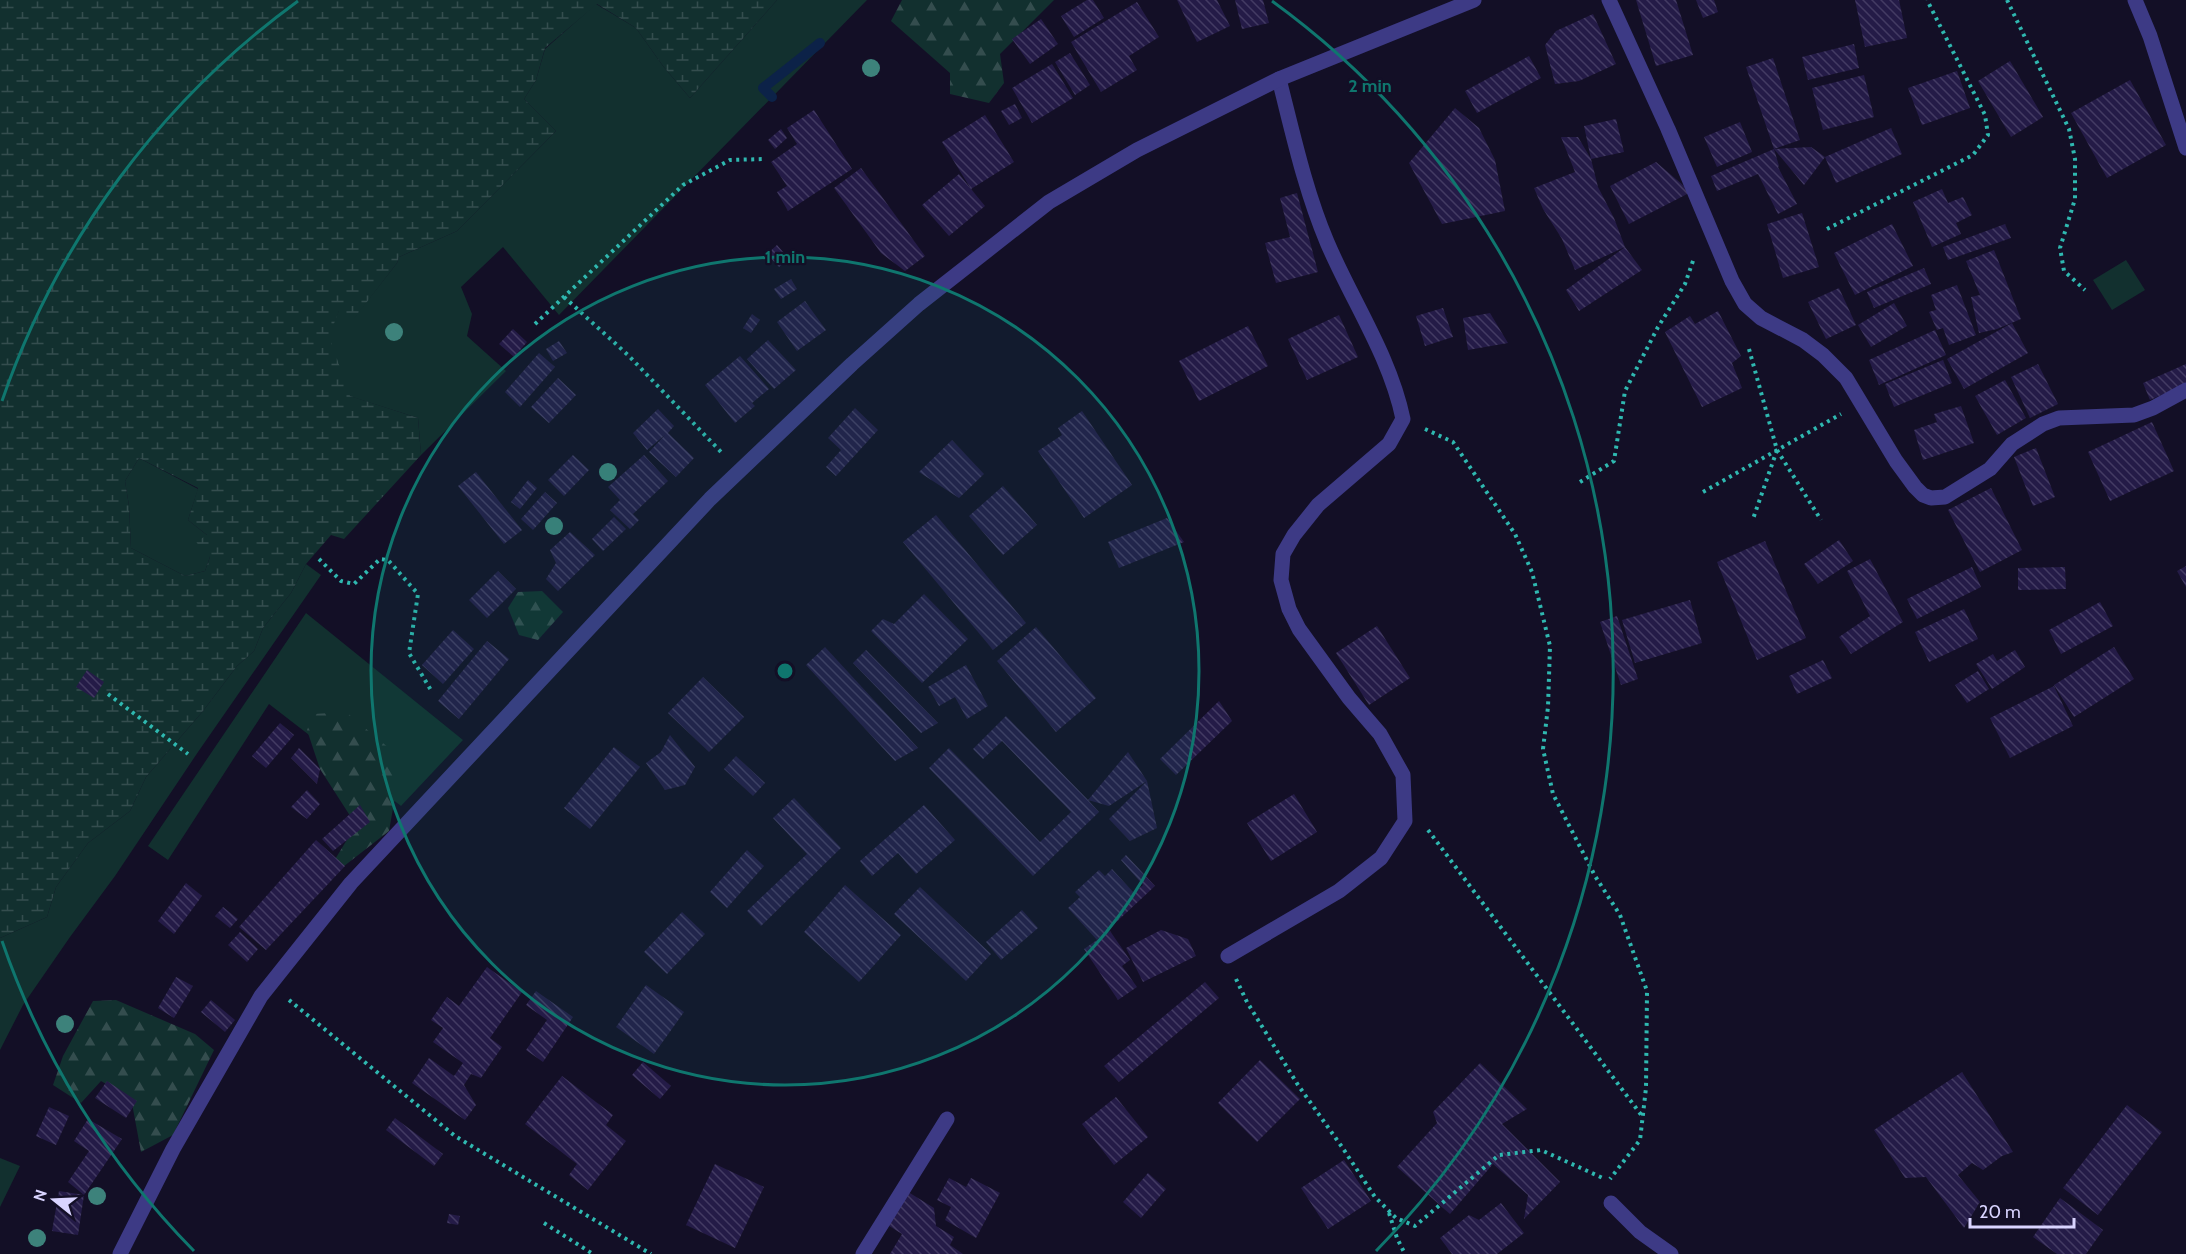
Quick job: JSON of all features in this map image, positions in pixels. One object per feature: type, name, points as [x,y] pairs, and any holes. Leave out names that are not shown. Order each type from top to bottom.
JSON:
[{"type":"street","points":[[120,1254],[173,1149],[261,996],[351,883],[710,499],[919,304],[1049,202],[1137,150],[1279,79],[1474,0]]},
{"type":"street","points":[[1609,0],[1668,129],[1732,281],[1745,304],[1761,318],[1803,340],[1823,355],[1846,378],[1896,461],[1923,495],[1931,498],[1945,497],[1990,469],[2012,444],[2043,424],[2059,418],[2134,415],[2153,408],[2186,390]]},
{"type":"street","points":[[2135,0],[2150,36],[2186,148]]},
{"type":"street","points":[[1228,956],[1339,891],[1381,858],[1405,820],[1403,775],[1380,734],[1349,698],[1299,629],[1289,609],[1281,580],[1283,554],[1294,535],[1318,506],[1389,444],[1404,419],[1391,375],[1327,241],[1302,171],[1279,79]]},
{"type":"street","points":[[863,1254],[947,1119]]},
{"type":"street","points":[[1611,1203],[1640,1232],[1671,1254]]},
{"type":"path","points":[[1827,230],[1973,155],[1988,135],[1985,116],[1928,0]]},
{"type":"path","points":[[2007,0],[2069,129],[2075,159],[2075,199],[2060,248],[2064,271],[2085,290]]},
{"type":"path","points":[[535,324],[683,185],[730,160],[764,159]]},
{"type":"path","points":[[1580,482],[1614,461],[1625,391],[1658,327],[1685,284],[1706,220]]},
{"type":"path","points":[[564,297],[628,355],[739,471]]},
{"type":"path","points":[[1749,349],[1777,450],[1821,520]]},
{"type":"path","points":[[1703,492],[1861,402]]},
{"type":"path","points":[[1228,956],[1235,979],[1247,1002],[1298,1085],[1375,1197],[1396,1218],[1415,1226],[1499,1155],[1541,1150],[1608,1181],[1640,1140],[1646,1088],[1647,991],[1620,915],[1595,876],[1553,794],[1543,749],[1548,707],[1550,646],[1532,572],[1515,534],[1453,442],[1404,419]]},
{"type":"path","points":[[1753,519],[1777,450]]},
{"type":"path","points":[[319,559],[341,581],[354,584],[380,559],[388,560],[417,594],[409,652],[432,692]]},
{"type":"path","points":[[108,694],[188,754]]},
{"type":"path","points":[[1419,836],[1429,830],[1642,1116]]},
{"type":"path","points":[[270,985],[455,1136],[651,1254]]},
{"type":"path","points":[[1389,1212],[1397,1238],[1406,1254]]},
{"type":"path","points":[[544,1223],[593,1254]]},
{"type":"green space","points":[[0,0],[777,0],[690,98],[663,66],[636,28],[597,4],[545,48],[536,80],[524,99],[556,131],[457,231],[399,257],[397,263],[353,320],[339,311],[329,336],[350,396],[418,418],[421,455],[344,539],[331,535],[306,564],[291,593],[263,628],[254,651],[237,666],[203,711],[146,777],[130,811],[88,843],[56,887],[47,917],[0,938]],"holes":[[[139,458],[198,488],[188,520],[207,535],[196,542],[210,557],[205,571],[185,576],[131,548],[125,481]]]},
{"type":"green space","points":[[777,0],[867,0],[559,315],[503,247],[461,287],[472,314],[467,336],[506,371],[421,455],[418,418],[349,396],[328,336],[339,310],[353,319],[397,263],[399,257],[457,231],[556,131],[524,99],[536,80],[545,49],[596,4],[636,28],[663,66],[690,98]]},
{"type":"green space","points":[[902,0],[1054,0],[1000,54],[1004,83],[989,103],[950,94],[950,73],[891,21]]},
{"type":"green space","points":[[2126,260],[2145,290],[2112,310],[2093,280]]},
{"type":"green space","points":[[139,458],[198,489],[188,520],[207,535],[210,557],[205,571],[185,576],[131,548],[125,481]]},
{"type":"green space","points":[[306,564],[321,575],[115,876],[23,1005],[0,1050],[0,938],[47,917],[56,887],[88,843],[130,811],[146,777],[203,711],[237,666],[254,651],[263,628],[291,593]]},
{"type":"green space","points":[[542,591],[563,612],[538,640],[519,635],[508,608],[518,592]]},
{"type":"green space","points":[[306,613],[463,740],[401,806],[269,704],[168,860],[148,846]]},
{"type":"green space","points":[[346,712],[390,749],[400,769],[389,831],[339,870],[334,861],[356,825],[320,769],[307,730],[314,714]]},
{"type":"green space","points":[[116,1000],[195,1034],[214,1050],[173,1135],[141,1152],[131,1098],[101,1081],[81,1103],[53,1085],[63,1056],[93,1001]]},
{"type":"green space","points":[[0,1158],[20,1166],[0,1207]]},
{"type":"building","points":[[1087,0],[1093,0],[1104,18],[1074,37],[1061,16]]},
{"type":"building","points":[[1177,0],[1217,0],[1230,26],[1197,42]]},
{"type":"building","points":[[1235,0],[1263,0],[1269,23],[1242,29]]},
{"type":"building","points":[[1636,0],[1676,0],[1693,55],[1656,66]]},
{"type":"building","points":[[1696,0],[1714,0],[1718,12],[1703,18]]},
{"type":"building","points":[[1855,0],[1899,0],[1907,38],[1865,47]]},
{"type":"building","points":[[1137,2],[1159,37],[1129,56],[1137,70],[1101,92],[1071,42]]},
{"type":"building","points":[[1593,14],[1616,64],[1579,81],[1555,84],[1545,45],[1556,31]]},
{"type":"building","points":[[1041,19],[1058,44],[1030,64],[1012,39]]},
{"type":"building","points":[[1854,44],[1859,68],[1808,80],[1802,57]]},
{"type":"building","points":[[1070,53],[1090,85],[1075,95],[1055,62]]},
{"type":"building","points":[[1529,56],[1541,78],[1477,113],[1465,91]]},
{"type":"building","points":[[1773,58],[1800,140],[1774,149],[1746,67]]},
{"type":"building","points":[[2010,61],[2043,117],[2011,137],[1978,81]]},
{"type":"building","points":[[1052,64],[1073,98],[1032,123],[1012,88]]},
{"type":"building","points":[[1957,71],[1970,108],[1922,125],[1908,88]]},
{"type":"building","points":[[1864,75],[1874,117],[1823,130],[1812,88]]},
{"type":"building","points":[[2130,80],[2166,145],[2107,178],[2071,113]]},
{"type":"building","points":[[1015,104],[1022,118],[1009,125],[1001,111]]},
{"type":"building","points":[[1455,108],[1479,128],[1495,160],[1505,211],[1442,224],[1409,163]]},
{"type":"building","points":[[814,110],[852,169],[788,211],[777,192],[787,186],[771,162],[797,144],[787,128]]},
{"type":"building","points":[[985,115],[1014,162],[971,189],[942,142]]},
{"type":"building","points":[[1616,119],[1624,152],[1591,159],[1584,126]]},
{"type":"building","points":[[1740,122],[1752,152],[1717,167],[1704,137]]},
{"type":"building","points":[[1891,128],[1902,154],[1836,183],[1825,157]]},
{"type":"building","points":[[781,129],[787,138],[775,149],[768,140]]},
{"type":"building","points":[[1561,137],[1578,137],[1591,159],[1598,187],[1614,218],[1625,247],[1575,270],[1562,239],[1543,209],[1534,188],[1575,172]]},
{"type":"building","points":[[1811,147],[1825,157],[1804,185],[1774,149]]},
{"type":"building","points":[[1774,149],[1778,167],[1797,204],[1778,214],[1758,174],[1717,191],[1711,176]]},
{"type":"building","points":[[1656,162],[1691,192],[1629,224],[1610,186]]},
{"type":"building","points":[[861,168],[925,256],[905,271],[881,253],[834,188]]},
{"type":"building","points":[[959,174],[985,206],[949,236],[922,205]]},
{"type":"building","points":[[1942,189],[1948,203],[1963,197],[1972,215],[1956,223],[1961,234],[1932,247],[1913,202]]},
{"type":"building","points":[[1297,193],[1318,272],[1276,283],[1265,243],[1290,237],[1280,198]]},
{"type":"building","points":[[1802,213],[1819,267],[1783,278],[1767,224]]},
{"type":"building","points":[[1892,224],[1913,266],[1855,295],[1834,253]]},
{"type":"building","points":[[2005,224],[2011,238],[1948,260],[1943,247]]},
{"type":"building","points":[[777,245],[789,259],[779,267],[767,254]]},
{"type":"building","points":[[1625,247],[1642,270],[1579,311],[1566,290]]},
{"type":"building","points":[[1994,250],[2021,319],[1997,329],[1979,333],[1971,297],[1980,295],[1966,261]]},
{"type":"building","points":[[1924,268],[1931,284],[1874,308],[1867,292]]},
{"type":"building","points":[[791,279],[797,289],[781,299],[774,289]]},
{"type":"building","points":[[1957,285],[1976,335],[1949,345],[1943,328],[1937,330],[1929,312],[1936,310],[1931,295]]},
{"type":"building","points":[[1839,288],[1856,325],[1826,339],[1808,302]]},
{"type":"building","points":[[805,301],[826,330],[797,351],[777,322]]},
{"type":"building","points":[[1894,303],[1907,326],[1871,347],[1858,325]]},
{"type":"building","points":[[1443,308],[1453,337],[1425,346],[1416,316]]},
{"type":"building","points":[[1718,311],[1741,356],[1732,363],[1742,388],[1702,407],[1665,332],[1690,316],[1695,324]]},
{"type":"building","points":[[1490,313],[1508,343],[1468,350],[1463,318]]},
{"type":"building","points":[[752,314],[760,320],[751,333],[743,328]]},
{"type":"building","points":[[1339,315],[1358,357],[1307,380],[1288,339]]},
{"type":"building","points":[[2012,323],[2028,353],[1964,389],[1947,359]]},
{"type":"building","points":[[1248,326],[1268,366],[1199,401],[1179,361]]},
{"type":"building","points":[[513,329],[527,342],[514,357],[499,344]]},
{"type":"building","points":[[1935,330],[1946,355],[1879,385],[1869,360]]},
{"type":"building","points":[[768,340],[796,370],[774,389],[747,359]]},
{"type":"building","points":[[559,341],[567,353],[553,361],[546,349]]},
{"type":"building","points":[[539,353],[555,367],[520,407],[505,392]]},
{"type":"building","points":[[740,356],[769,389],[752,403],[755,406],[735,423],[705,385]]},
{"type":"building","points":[[1943,360],[1952,383],[1894,407],[1885,384]]},
{"type":"building","points":[[2038,364],[2058,404],[2030,418],[2011,377]]},
{"type":"building","points":[[2186,364],[2186,384],[2150,400],[2143,383]]},
{"type":"building","points":[[558,378],[576,395],[549,423],[531,407]]},
{"type":"building","points":[[2005,380],[2026,418],[1997,435],[1975,396]]},
{"type":"building","points":[[1961,406],[1974,443],[1923,460],[1914,430],[1937,422],[1934,414]]},
{"type":"building","points":[[855,408],[878,430],[836,476],[826,467],[841,450],[828,438]]},
{"type":"building","points":[[658,409],[674,426],[668,433],[694,458],[676,477],[649,452],[665,435],[647,450],[633,433]]},
{"type":"building","points":[[1082,411],[1132,485],[1084,518],[1038,451],[1062,435],[1058,428]]},
{"type":"building","points":[[2152,422],[2174,471],[2110,501],[2088,452]]},
{"type":"building","points":[[952,440],[984,474],[959,498],[919,472]]},
{"type":"building","points":[[2036,448],[2055,497],[2033,506],[2014,457]]},
{"type":"building","points":[[573,455],[589,470],[564,496],[548,480]]},
{"type":"building","points":[[644,455],[668,481],[633,514],[639,520],[630,529],[610,510],[620,500],[608,487]]},
{"type":"building","points":[[476,472],[522,530],[504,544],[458,486]]},
{"type":"building","points":[[528,480],[537,488],[520,509],[511,502]]},
{"type":"building","points":[[1003,486],[1037,525],[1003,555],[969,516]]},
{"type":"building","points":[[1991,488],[2022,550],[1980,572],[1948,510]]},
{"type":"building","points":[[545,492],[557,503],[533,530],[521,519]]},
{"type":"building","points":[[936,515],[1026,623],[993,650],[903,542]]},
{"type":"building","points":[[614,517],[626,529],[603,551],[592,539]]},
{"type":"building","points":[[1167,518],[1184,542],[1119,568],[1108,542]]},
{"type":"building","points":[[570,532],[595,555],[558,591],[546,579],[556,563],[550,550]]},
{"type":"building","points":[[1839,540],[1853,561],[1818,584],[1804,564]]},
{"type":"building","points":[[1765,541],[1806,638],[1757,660],[1717,562]]},
{"type":"building","points":[[1870,559],[1903,622],[1851,654],[1839,637],[1870,616],[1847,571]]},
{"type":"building","points":[[2186,566],[2186,587],[2177,571]]},
{"type":"building","points":[[1972,567],[1981,587],[1917,619],[1907,599]]},
{"type":"building","points":[[2065,567],[2066,589],[2018,590],[2018,568]]},
{"type":"building","points":[[498,571],[516,589],[487,618],[469,600]]},
{"type":"building","points":[[924,594],[968,639],[922,683],[871,631],[883,619],[894,624]]},
{"type":"building","points":[[1690,600],[1702,643],[1635,663],[1622,620]]},
{"type":"building","points":[[2100,602],[2113,626],[2061,654],[2049,630]]},
{"type":"building","points":[[1964,609],[1978,639],[1929,662],[1915,632]]},
{"type":"building","points":[[1617,616],[1638,679],[1621,685],[1600,622]]},
{"type":"building","points":[[1377,626],[1410,678],[1369,705],[1336,653]]},
{"type":"building","points":[[1036,627],[1096,698],[1056,732],[997,661]]},
{"type":"building","points":[[453,630],[474,649],[443,684],[422,665]]},
{"type":"building","points":[[487,641],[509,659],[459,719],[438,701]]},
{"type":"building","points":[[825,647],[918,748],[895,761],[806,665]]},
{"type":"building","points":[[2114,647],[2134,679],[2074,717],[2054,685]]},
{"type":"building","points":[[866,650],[938,723],[921,733],[853,663]]},
{"type":"building","points":[[2015,650],[2025,667],[1992,689],[1976,664],[1993,654],[1997,661]]},
{"type":"building","points":[[1823,660],[1832,678],[1797,694],[1789,676]]},
{"type":"building","points":[[966,665],[988,706],[967,719],[955,697],[939,706],[928,687]]},
{"type":"building","points":[[87,670],[104,682],[94,698],[76,687]]},
{"type":"building","points":[[1978,671],[1989,689],[1967,703],[1955,685]]},
{"type":"building","points":[[703,677],[744,717],[709,752],[668,713]]},
{"type":"building","points":[[2054,686],[2073,726],[2010,758],[1990,718]]},
{"type":"building","points":[[1219,701],[1232,721],[1176,775],[1160,759]]},
{"type":"building","points":[[1006,716],[1099,812],[1033,876],[929,768],[949,748],[1040,842],[1071,812],[1002,741],[983,759],[973,749]]},
{"type":"building","points":[[280,723],[294,735],[266,768],[252,756]]},
{"type":"building","points":[[670,735],[695,767],[685,785],[665,790],[646,763],[661,752]]},
{"type":"building","points":[[614,747],[640,767],[590,829],[564,808]]},
{"type":"building","points":[[299,748],[320,769],[317,784],[291,758]]},
{"type":"building","points":[[1128,752],[1147,781],[1109,806],[1088,800]]},
{"type":"building","points":[[736,756],[765,783],[753,796],[724,769]]},
{"type":"building","points":[[1147,781],[1157,828],[1130,841],[1109,819]]},
{"type":"building","points":[[307,790],[320,804],[307,819],[291,807]]},
{"type":"building","points":[[1294,794],[1317,832],[1271,861],[1247,823]]},
{"type":"building","points":[[794,798],[841,848],[761,926],[747,911],[807,854],[773,818]]},
{"type":"building","points":[[360,805],[370,822],[333,851],[322,839]]},
{"type":"building","points":[[924,805],[955,840],[916,874],[898,853],[872,876],[860,861]]},
{"type":"building","points":[[316,840],[345,866],[266,950],[239,927]]},
{"type":"building","points":[[747,850],[764,866],[727,908],[710,892]]},
{"type":"building","points":[[1126,855],[1155,886],[1097,940],[1068,908],[1080,897],[1075,892],[1099,870],[1105,876],[1112,869],[1134,893],[1143,885],[1121,860]]},
{"type":"building","points":[[186,883],[202,896],[174,934],[158,921]]},
{"type":"building","points":[[845,885],[901,935],[859,982],[804,932]]},
{"type":"building","points":[[920,887],[991,954],[966,981],[894,914]]},
{"type":"building","points":[[223,907],[238,919],[230,928],[215,916]]},
{"type":"building","points":[[1022,910],[1038,928],[1001,960],[986,942]]},
{"type":"building","points":[[682,912],[705,934],[667,974],[644,952]]},
{"type":"building","points":[[1161,930],[1188,939],[1196,956],[1143,982],[1126,948]]},
{"type":"building","points":[[1110,931],[1130,960],[1122,966],[1137,987],[1118,1000],[1084,949]]},
{"type":"building","points":[[240,932],[258,949],[247,962],[228,945]]},
{"type":"building","points":[[487,967],[522,992],[490,1038],[502,1047],[481,1078],[471,1074],[464,1085],[476,1105],[465,1120],[412,1083],[429,1058],[454,1076],[463,1063],[433,1042],[443,1028],[431,1020],[447,997],[459,1006]]},
{"type":"building","points":[[176,977],[193,986],[174,1018],[158,1008]]},
{"type":"building","points":[[1205,982],[1219,998],[1119,1082],[1104,1066]]},
{"type":"building","points":[[646,985],[684,1012],[654,1054],[616,1027]]},
{"type":"building","points":[[536,991],[573,1017],[543,1062],[526,1050],[547,1020],[526,1005]]},
{"type":"building","points":[[211,1000],[235,1020],[225,1032],[201,1012]]},
{"type":"building","points":[[1260,1060],[1300,1099],[1257,1142],[1218,1103]]},
{"type":"building","points":[[643,1062],[671,1086],[660,1099],[632,1075]]},
{"type":"building","points":[[1480,1063],[1527,1109],[1502,1124],[1560,1182],[1524,1219],[1528,1195],[1493,1164],[1450,1214],[1397,1167],[1437,1123],[1433,1112]]},
{"type":"building","points":[[1962,1072],[2013,1152],[2002,1156],[1983,1170],[1972,1163],[1958,1175],[1980,1202],[1964,1228],[1926,1177],[1905,1178],[1874,1130]]},
{"type":"building","points":[[562,1076],[613,1115],[606,1125],[626,1141],[588,1190],[569,1175],[577,1164],[525,1124]]},
{"type":"building","points":[[107,1081],[137,1101],[126,1118],[95,1098]]},
{"type":"building","points":[[1116,1097],[1148,1137],[1114,1165],[1082,1124]]},
{"type":"building","points":[[2127,1105],[2162,1132],[2098,1215],[2063,1188]]},
{"type":"building","points":[[49,1107],[69,1116],[56,1145],[36,1136]]},
{"type":"building","points":[[395,1118],[443,1154],[434,1166],[386,1130]]},
{"type":"building","points":[[88,1119],[122,1139],[84,1195],[68,1182],[89,1151],[74,1141]]},
{"type":"building","points":[[1344,1160],[1371,1201],[1328,1229],[1301,1188]]},
{"type":"building","points":[[715,1164],[764,1187],[735,1248],[686,1225]]},
{"type":"building","points":[[1148,1173],[1166,1189],[1141,1218],[1123,1202]]},
{"type":"building","points":[[949,1178],[966,1187],[971,1178],[1000,1193],[976,1238],[945,1220],[951,1207],[937,1200]]},
{"type":"building","points":[[905,1190],[934,1208],[936,1226],[954,1237],[950,1245],[963,1254],[890,1254],[902,1234],[886,1224]]},
{"type":"building","points":[[59,1191],[84,1195],[78,1235],[52,1231]]},
{"type":"building","points":[[2060,1198],[2103,1230],[2086,1254],[2057,1254],[2033,1237]]},
{"type":"building","points":[[1501,1203],[1524,1233],[1497,1254],[1452,1254],[1440,1238],[1469,1215],[1479,1220]]},
{"type":"building","points":[[449,1214],[460,1216],[458,1225],[447,1223]]},
{"type":"waterway","points":[[772,97],[763,88],[820,43]]}]
